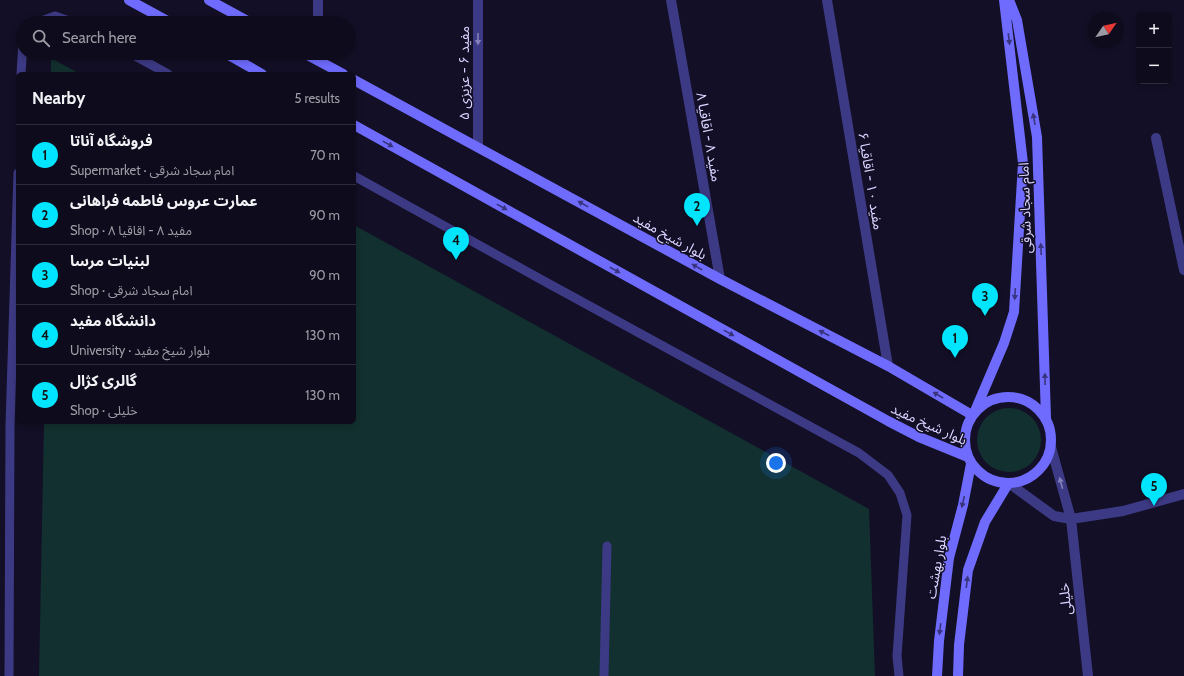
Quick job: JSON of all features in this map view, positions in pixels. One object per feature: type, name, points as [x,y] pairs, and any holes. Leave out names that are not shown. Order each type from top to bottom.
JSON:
[{"type":"street","points":[[129,0],[158,16]]},
{"type":"street","points":[[209,0],[238,16]]},
{"type":"street","points":[[318,0],[318,16]]},
{"type":"street","name":"مفید ۶ - عزیزی ۵","points":[[478,0],[478,147]]},
{"type":"street","name":"مفید ۸ - اقاقیا ۸","points":[[671,0],[720,279]]},
{"type":"street","name":"مفید ۱۰ - اقاقیا ۶","points":[[827,0],[888,366]]},
{"type":"street","name":"امام سجاد شرقی","points":[[974,413],[1004,343],[1014,312],[1023,163],[1004,0]]},
{"type":"street","name":"امام سجاد شرقی","points":[[1009,0],[1017,20],[1037,137],[1046,418]]},
{"type":"street","points":[[237,60],[258,72]]},
{"type":"street","points":[[323,60],[340,72]]},
{"type":"street","name":"بلوار شیخ مفید","points":[[356,81],[720,279],[888,366],[974,413]]},
{"type":"street","name":"بلوار شیخ مفید","points":[[356,126],[888,421],[970,460]]},
{"type":"street","points":[[1156,138],[1184,270]]},
{"type":"street","points":[[1004,396],[1020,398],[1035,406],[1046,418],[1051,432],[1051,447],[1047,461],[1038,473],[1025,481],[1009,484],[997,482],[978,472],[970,460],[965,446],[967,425],[974,413],[988,401],[1004,396]]},
{"type":"street","name":"خلیلی","points":[[1051,447],[1071,519],[1088,676]]},
{"type":"street","name":"بلوار بهشت","points":[[937,676],[938,641],[949,558],[963,505],[970,460]]},
{"type":"street","points":[[1009,484],[1054,516],[1071,519],[1123,511],[1184,494]]},
{"type":"street","points":[[958,676],[958,645],[968,570],[985,522],[1009,484]]},
{"type":"lane","points":[[21,72],[22,60]]},
{"type":"lane","points":[[143,60],[164,72]]},
{"type":"lane","points":[[356,177],[852,450],[888,475],[900,493],[907,515],[897,656],[899,676]]},
{"type":"lane","points":[[8,676],[10,425],[16,236]]},
{"type":"lane","points":[[604,676],[607,546]]},
{"type":"green space","points":[[51,60],[55,60],[76,72],[51,72]]},
{"type":"green space","points":[[356,226],[869,509],[875,676],[39,676],[44,424],[356,424]]},
{"type":"green space","points":[[1003,408],[1015,408],[1032,417],[1039,428],[1041,440],[1039,452],[1032,463],[1015,472],[1003,472],[991,467],[982,458],[977,446],[977,434],[982,422],[991,413]]},
{"type":"place","name":"عمارت عروس فاطمه فراهانی","points":[[697,226]]},
{"type":"place","name":"دانشگاه مفید","points":[[456,260]]},
{"type":"place","name":"لبنیات مرسا","points":[[985,316]]},
{"type":"place","name":"فروشگاه آناتا","points":[[955,358]]},
{"type":"place","name":"گالری کژال","points":[[1154,506]]}]
